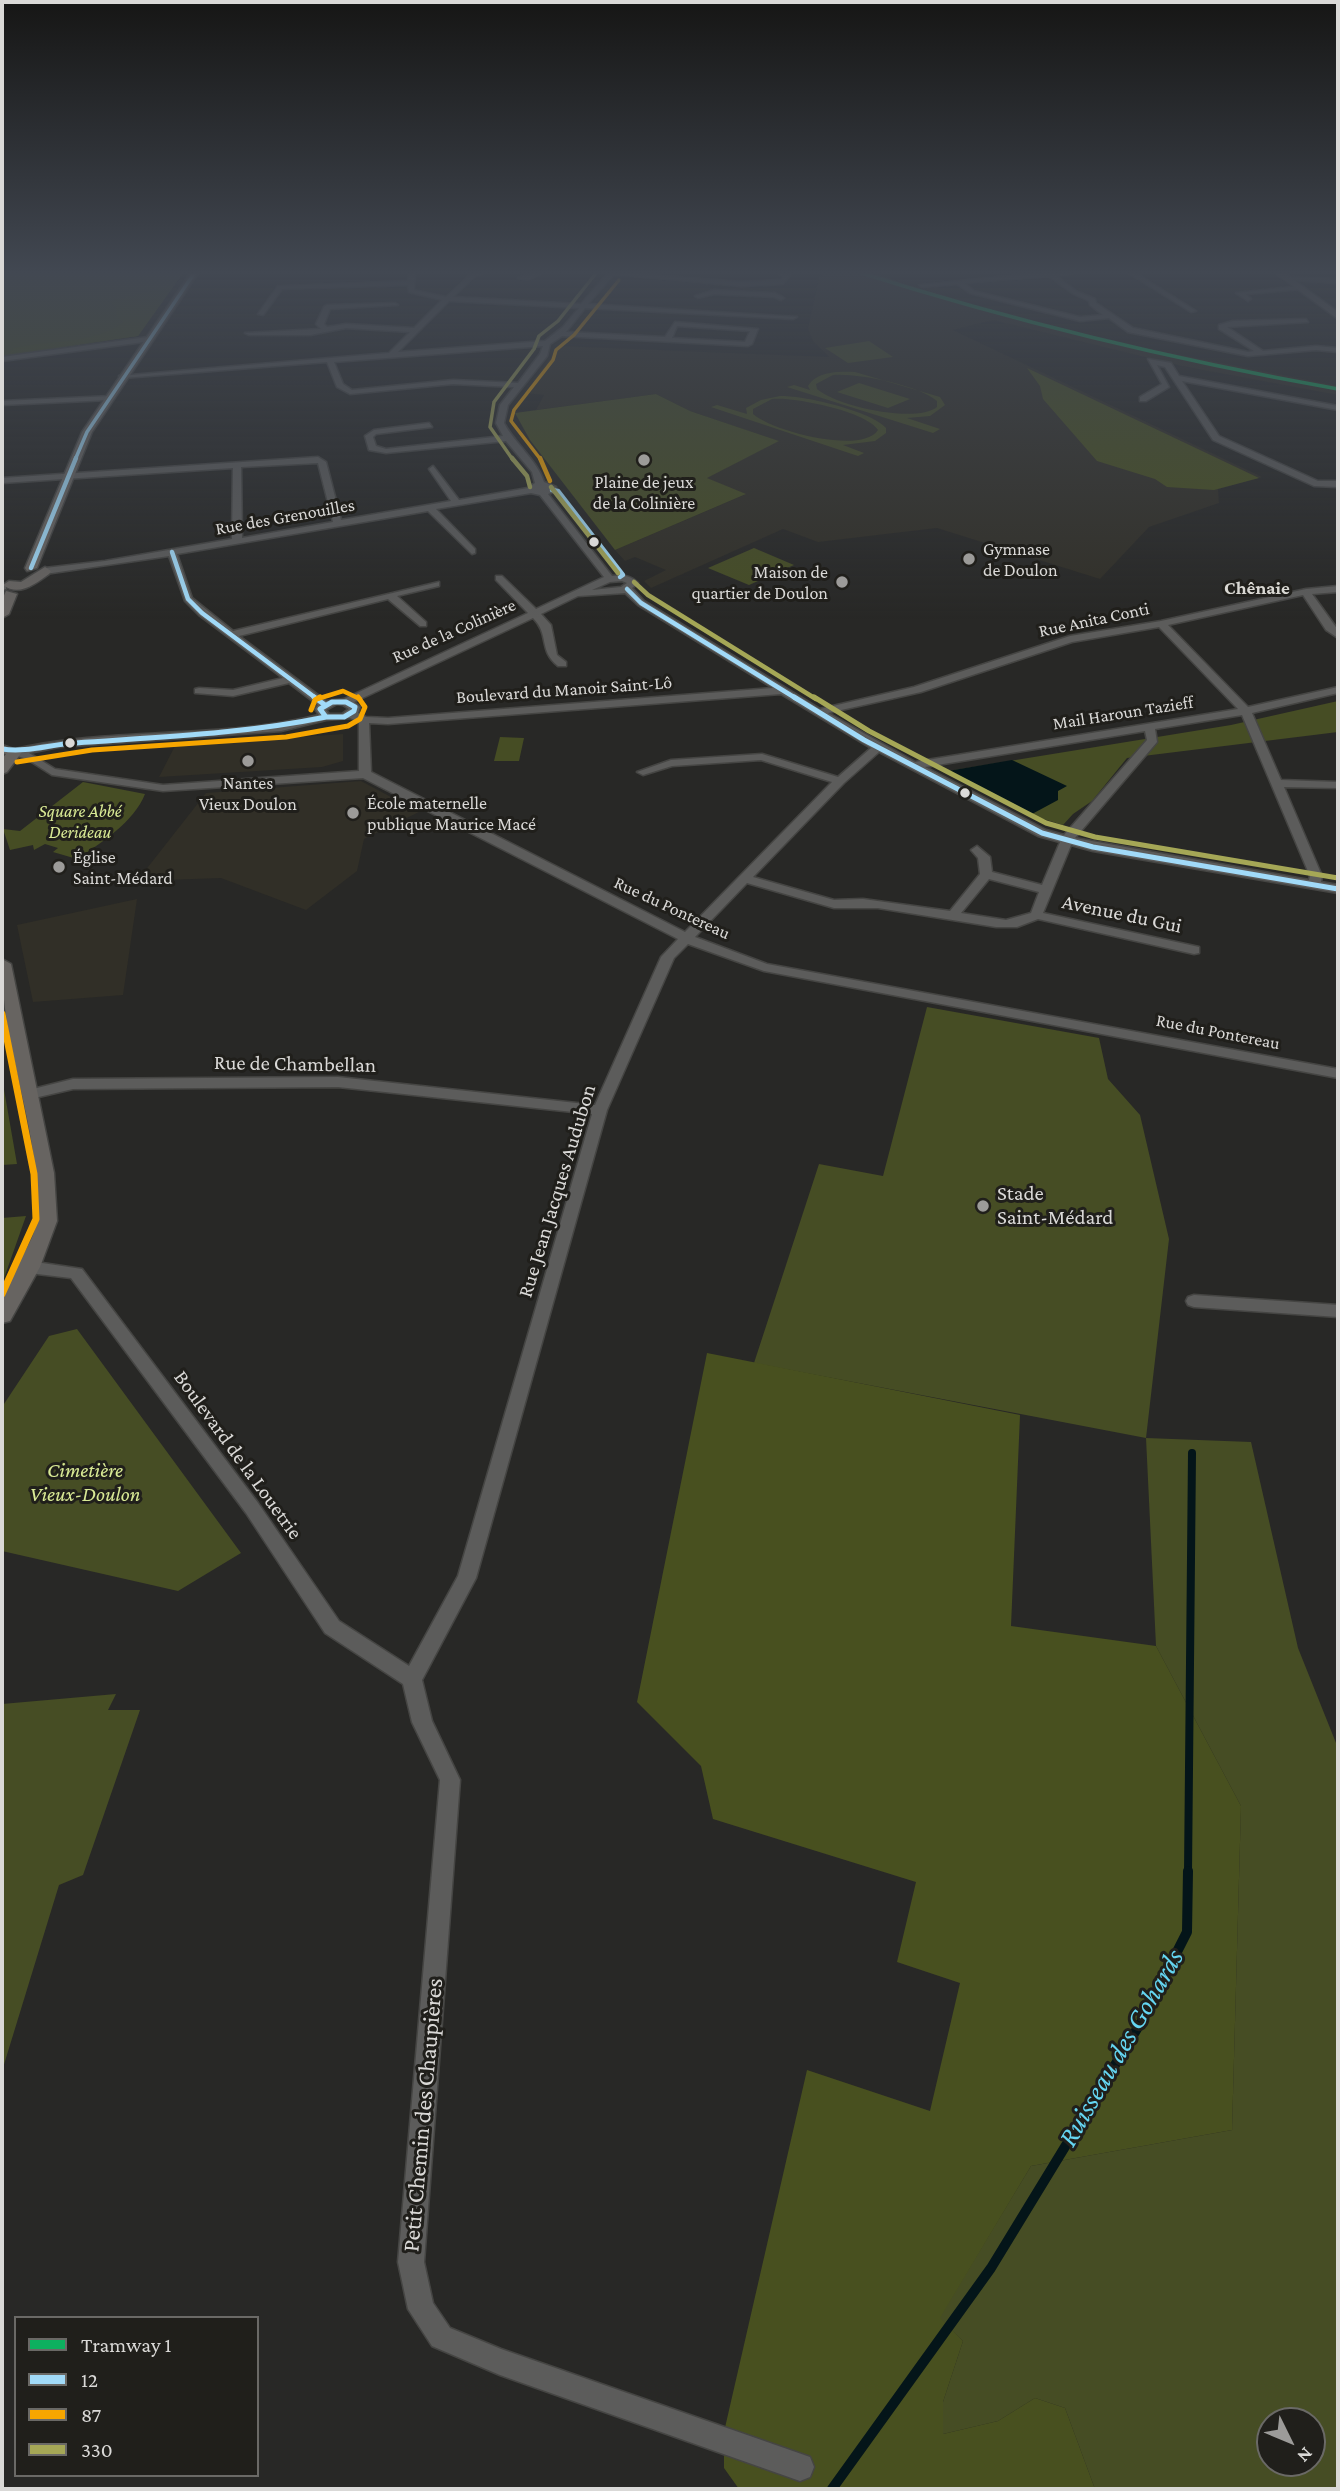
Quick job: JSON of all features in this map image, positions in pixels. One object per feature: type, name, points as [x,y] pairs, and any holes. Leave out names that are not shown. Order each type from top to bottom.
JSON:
[{"type":"street","points":[[2,614],[5,589],[22,591],[32,576],[87,432],[115,388]]},
{"type":"street","points":[[345,388],[350,392],[393,388]]},
{"type":"street","points":[[518,388],[502,410],[500,423],[508,438],[536,471],[538,489],[609,583]]},
{"type":"street","points":[[1143,399],[1161,388]]},
{"type":"street","points":[[1183,388],[1216,438],[1317,484],[1338,484]]},
{"type":"street","points":[[1235,388],[1338,408]]},
{"type":"street","points":[[2,403],[109,398]]},
{"type":"street","points":[[429,425],[374,432],[369,436],[372,448],[386,451],[508,438]]},
{"type":"street","points":[[2,480],[310,459],[323,462],[338,524]]},
{"type":"street","points":[[237,464],[237,541]]},
{"type":"street","points":[[433,469],[457,503]]},
{"type":"street","name":"Rue des Grenouilles","points":[[32,576],[538,489]]},
{"type":"street","points":[[430,508],[472,551]]},
{"type":"street","points":[[172,552],[188,598],[325,711]]},
{"type":"street","points":[[499,578],[546,625],[552,656],[562,663]]},
{"type":"street","name":"Rue de la Colinière","points":[[325,711],[609,583],[627,589],[641,603],[780,691]]},
{"type":"street","points":[[231,635],[436,584]]},
{"type":"street","name":"Rue Anita Conti","points":[[819,712],[917,690],[1070,639],[1161,624],[1306,592],[1338,589]]},
{"type":"street","points":[[1306,592],[1330,628],[1338,635]]},
{"type":"street","points":[[390,596],[422,624]]},
{"type":"street","points":[[1161,624],[1246,711],[1316,876],[1315,885]]},
{"type":"street","points":[[199,691],[215,694],[242,693],[288,680]]},
{"type":"street","name":"Mail Haroun Tazieff","points":[[912,766],[1246,711],[1338,690]]},
{"type":"street","points":[[780,691],[878,748],[1042,833],[1066,841],[1338,889]]},
{"type":"street","name":"Boulevard du Manoir Saint-Lô","points":[[351,714],[364,720],[388,721],[780,691]]},
{"type":"street","points":[[9,750],[59,744],[281,729],[325,711],[351,714],[355,707],[345,702]]},
{"type":"street","points":[[9,750],[31,757],[52,772],[163,788],[365,774],[364,720]]},
{"type":"street","name":"Avenue du Gui","points":[[1149,727],[1153,740],[1066,841],[1036,915],[1194,950]]},
{"type":"street","name":"Rue Jean Jacques Audubon","points":[[412,1679],[467,1578],[600,1110],[668,957],[840,781],[878,748]]},
{"type":"street","points":[[2,769],[9,750]]},
{"type":"street","points":[[643,772],[671,763],[762,757],[840,781]]},
{"type":"street","name":"Rue du Pontereau","points":[[365,774],[688,939],[764,967],[1338,1073]]},
{"type":"street","points":[[1277,783],[1338,785]]},
{"type":"street","points":[[953,915],[986,874],[984,857],[977,850]]},
{"type":"street","points":[[986,874],[1045,890]]},
{"type":"street","points":[[747,879],[834,904],[859,902],[1009,926],[1023,924],[1036,915]]},
{"type":"street","points":[[2,964],[6,1005],[30,1094],[44,1173],[47,1221],[29,1267],[2,1315]]},
{"type":"street","name":"Rue de Chambellan","points":[[30,1094],[73,1084],[338,1082],[600,1110]]},
{"type":"street","name":"Boulevard de la Louetrie","points":[[29,1267],[76,1273],[252,1508],[332,1627],[412,1679]]},
{"type":"street","points":[[1194,1301],[1338,1311]]},
{"type":"street","name":"Petit Chemin des Chaupières","points":[[412,1679],[422,1722],[450,1780],[411,2262],[421,2309],[441,2337],[500,2362],[800,2467]]},
{"type":"shaded area","points":[[528,388],[1075,388],[1262,477],[1218,489],[1219,503],[1149,527],[1100,579],[937,528],[818,542],[783,529],[651,588],[644,581],[666,570],[635,557],[625,561],[615,550],[744,495],[706,478],[778,441],[690,411],[656,394],[536,410],[544,395],[524,393]]},
{"type":"shaded area","points":[[1302,388],[1338,388],[1338,395]]},
{"type":"shaded area","points":[[343,734],[343,761],[322,767],[159,777],[175,746]]},
{"type":"shaded area","points":[[1012,760],[1067,786],[1058,791],[1058,800],[1032,814],[948,771]]},
{"type":"shaded area","points":[[361,781],[419,812],[364,839],[357,871],[306,910],[221,878],[137,881],[206,793]]},
{"type":"shaded area","points":[[137,899],[123,995],[33,1002],[17,925]]},
{"type":"green space","points":[[791,388],[817,388],[841,401],[876,411],[912,414],[927,412],[937,407],[937,401],[917,390],[940,397],[945,405],[930,416],[907,418],[940,429],[933,433]]},
{"type":"green space","points":[[846,388],[876,388],[910,399],[888,408],[837,392]]},
{"type":"green space","points":[[1041,388],[1070,388],[1259,478],[1214,490],[1167,487],[1155,479],[1097,461],[1043,399]]},
{"type":"green space","name":"Plaine de jeux de la Colinière","points":[[656,394],[690,411],[779,441],[707,478],[746,494],[615,550],[530,440],[515,413]]},
{"type":"green space","points":[[790,396],[836,405],[878,422],[886,428],[886,433],[875,441],[843,445],[864,453],[858,456],[711,407],[717,405],[747,414],[746,408],[761,400]],"holes":[[[772,399],[845,411],[871,423],[878,430],[869,437],[854,440],[817,438],[778,427],[753,414],[753,409]]]},
{"type":"green space","points":[[754,548],[794,565],[749,585],[708,568]]},
{"type":"green space","points":[[1338,701],[1338,732],[1127,758],[1092,801],[1063,825],[1040,818],[948,771],[1231,725]]},
{"type":"green space","points":[[500,737],[524,738],[519,761],[494,761]]},
{"type":"green space","name":"Square Abbé Derideau","points":[[83,782],[145,794],[125,823],[77,859],[53,852],[58,848],[45,844],[34,850],[33,845],[10,850],[3,829],[20,831]]},
{"type":"green space","name":"Stade Saint-Médard","points":[[927,1007],[1099,1038],[1108,1079],[1140,1115],[1169,1239],[1146,1438],[754,1363],[819,1164],[883,1176]]},
{"type":"green space","points":[[2,1078],[17,1164],[2,1165]]},
{"type":"green space","points":[[26,1216],[2,1284],[2,1218]]},
{"type":"green space","name":"Cimetière Vieux-Doulon","points":[[77,1329],[241,1553],[178,1591],[2,1551],[2,1407],[49,1336]]},
{"type":"green space","points":[[707,1353],[1020,1415],[1011,1626],[1156,1646],[1241,1806],[1232,2130],[1031,2166],[940,2318],[963,2341],[943,2402],[943,2434],[998,2421],[1035,2398],[1065,2408],[1095,2489],[739,2489],[724,2468],[724,2432],[807,2070],[930,2111],[960,1983],[897,1962],[916,1882],[713,1819],[701,1766],[637,1702]]},
{"type":"green space","points":[[1146,1438],[1251,1442],[1298,1648],[1338,1748],[1338,2489],[1095,2489],[1065,2408],[1035,2398],[998,2421],[943,2434],[943,2402],[963,2341],[939,2318],[1031,2166],[1232,2130],[1241,1806],[1156,1646]]},
{"type":"green space","points":[[116,1694],[108,1710],[140,1710],[83,1875],[59,1885],[2,2071],[2,1704]]},
{"type":"waterway","name":"Ruisseau des Gohards","points":[[1188,1873],[1192,1453]]},
{"type":"waterway","name":"Ruisseau des Gohards","points":[[832,2489],[991,2268],[1143,2019],[1187,1932],[1188,1871]]},
{"type":"tram line","name":"1","points":[[1334,388],[1338,389]]},
{"type":"transit line","name":"12","points":[[31,568],[87,432],[117,388]]},
{"type":"transit line","name":"330","points":[[504,388],[494,402],[490,427],[499,444],[527,476],[530,487]]},
{"type":"transit line","name":"87","points":[[531,388],[514,410],[511,421],[545,465],[550,481]]},
{"type":"transit line","name":"330","points":[[551,487],[618,573]]},
{"type":"transit line","name":"12","points":[[552,490],[558,491],[623,575],[620,577]]},
{"type":"transit line","name":"12","points":[[172,552],[188,599],[202,613],[325,705]]},
{"type":"transit line","name":"330","points":[[634,582],[648,595],[869,731],[1046,823],[1095,837],[1338,878]]},
{"type":"transit line","name":"12","points":[[627,589],[641,603],[864,740],[1042,833],[1093,847],[1338,889]]},
{"type":"transit line","name":"87","points":[[17,762],[92,750],[286,737],[348,726],[360,719],[365,707],[356,695],[343,691],[321,696],[315,700],[311,710]]},
{"type":"transit line","name":"12","points":[[332,702],[346,702],[355,707],[354,711],[344,717],[326,717],[320,709],[332,702]]},
{"type":"transit line","name":"12","points":[[2,749],[36,749],[71,743],[263,729],[326,717]]},
{"type":"transit line","name":"87","points":[[2,1014],[34,1174],[36,1219],[19,1262],[2,1294]]},
{"type":"place","name":"Plaine de jeux de la Colinière","points":[[644,460]]},
{"type":"place","name":"Gymnase de Doulon","points":[[969,559]]},
{"type":"place","name":"Maison de quartier de Doulon","points":[[842,582]]},
{"type":"place","name":"Nantes Vieux Doulon","points":[[248,761]]},
{"type":"place","name":"École maternelle publique Maurice Macé","points":[[353,813]]},
{"type":"place","name":"Église Saint-Médard","points":[[59,867]]},
{"type":"place","name":"Stade Saint-Médard","points":[[983,1206]]},
{"type":"district","name":"Chênaie","points":[[1257,588]]}]
